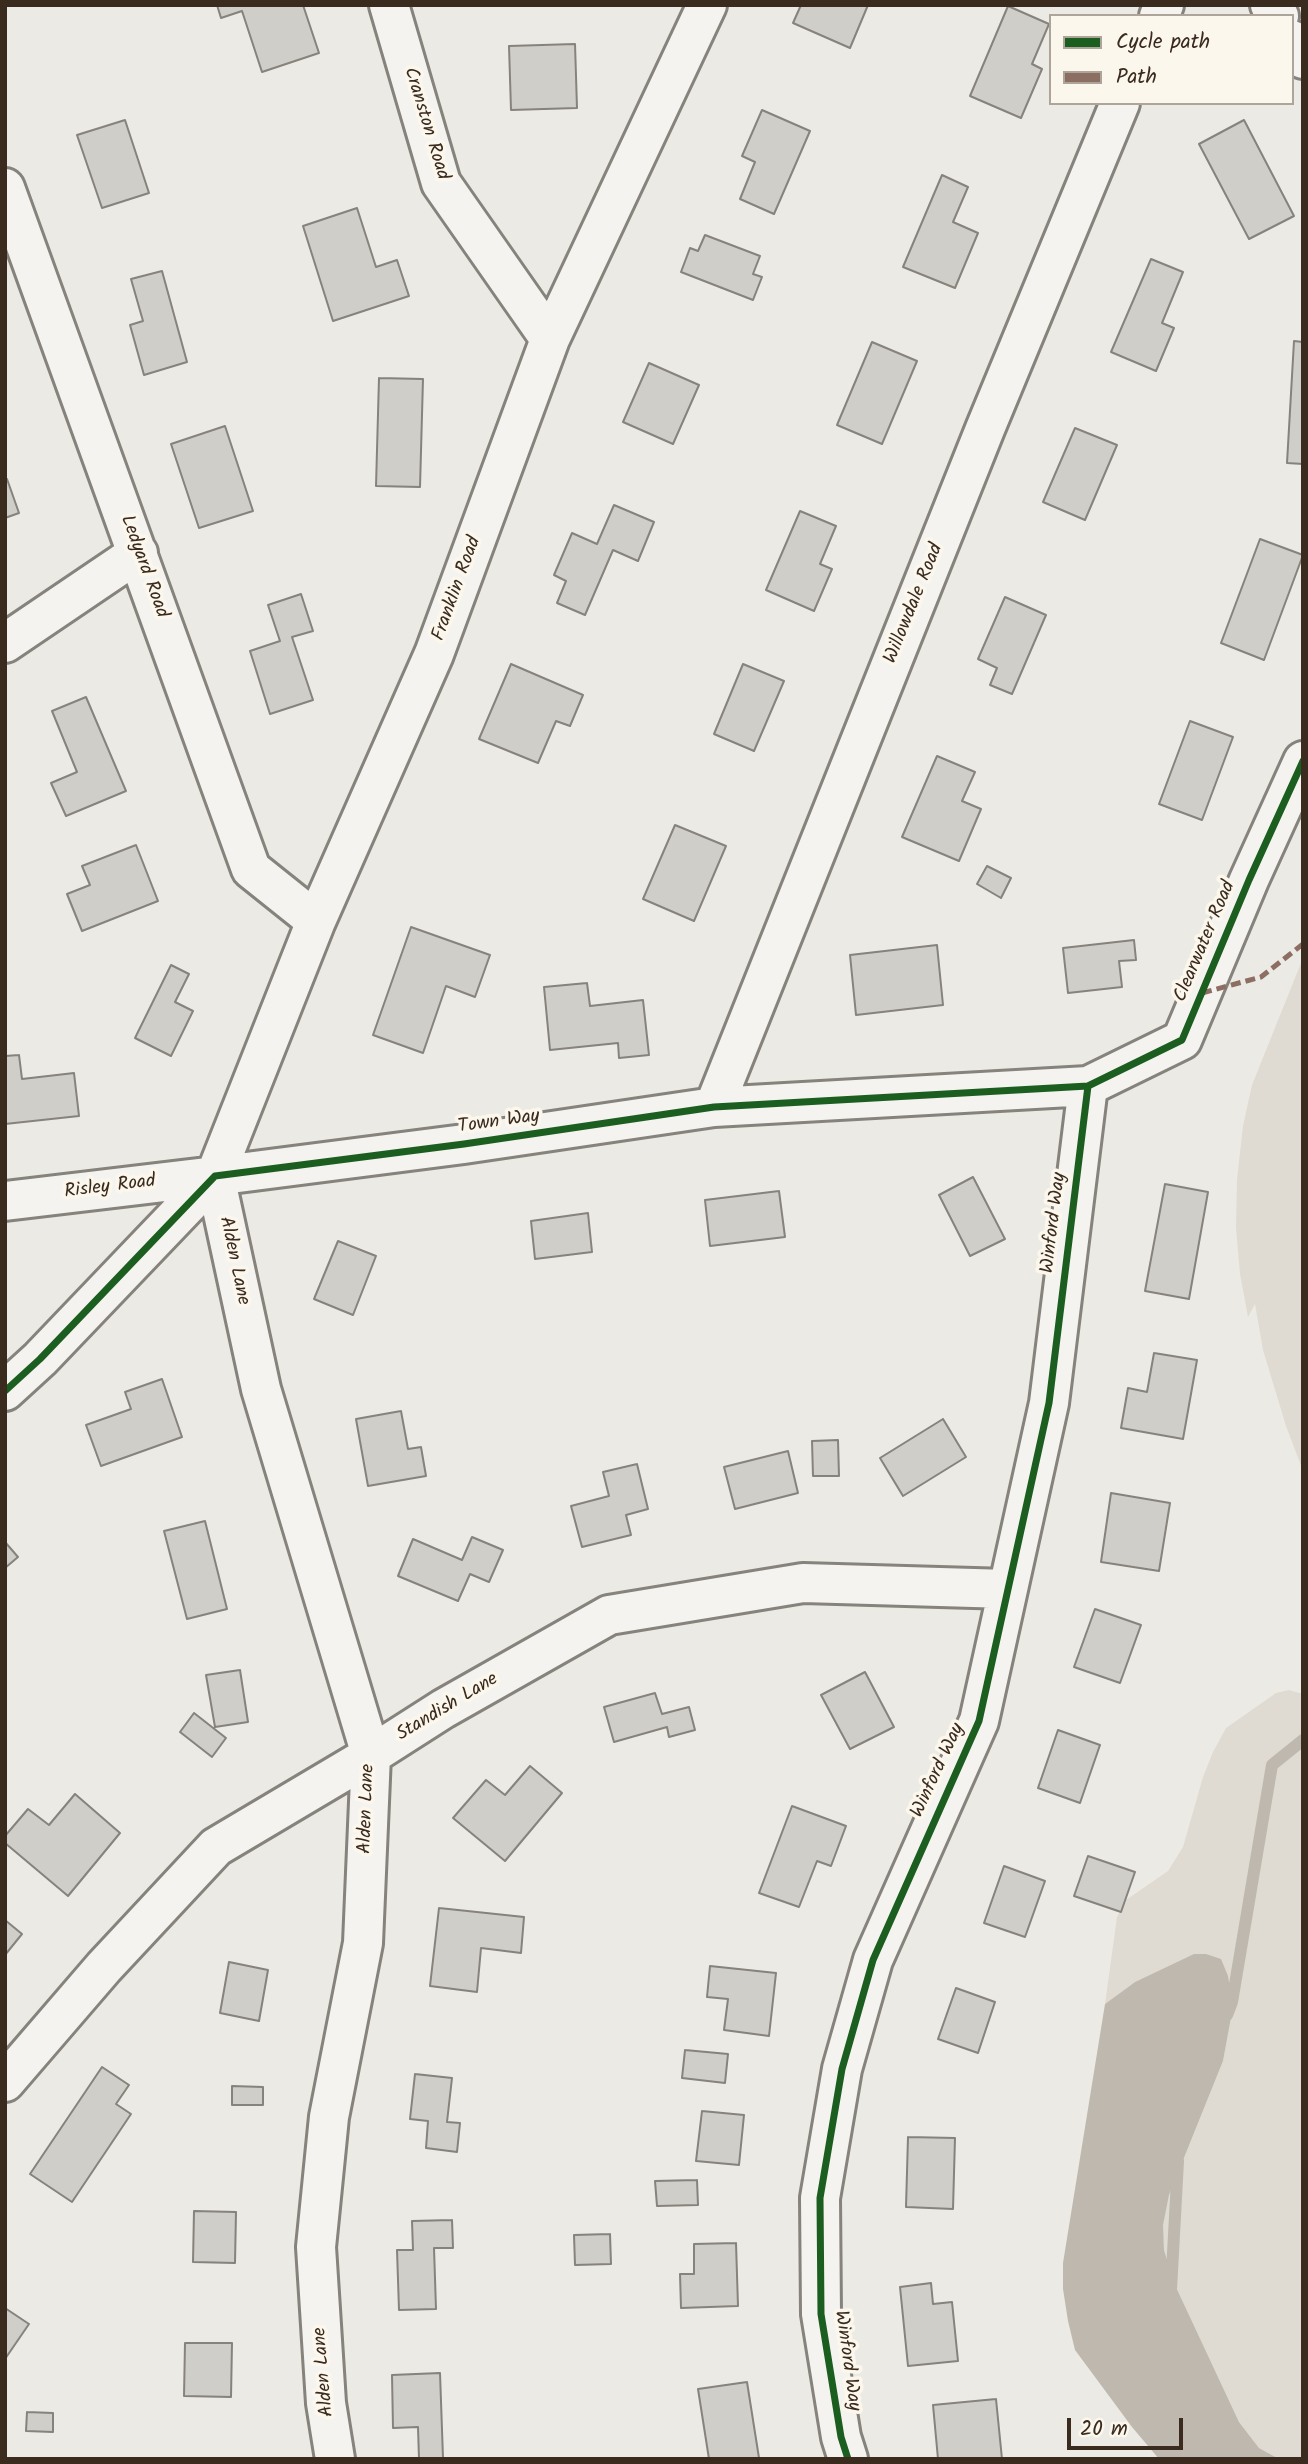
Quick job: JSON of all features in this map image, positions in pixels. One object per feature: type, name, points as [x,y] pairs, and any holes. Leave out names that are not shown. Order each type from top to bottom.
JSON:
[{"type":"street","name":"Cranston Road","points":[[389,5],[441,183],[550,339]]},
{"type":"street","name":"Franklin Road","points":[[215,1176],[316,920],[435,654],[550,339],[707,5]]},
{"type":"street","points":[[1294,43],[1303,59]]},
{"type":"street","name":"Willowdale Road","points":[[714,1107],[985,429],[1119,105]]},
{"type":"street","name":"Ledyard Road","points":[[5,188],[251,869],[316,920]]},
{"type":"street","points":[[5,643],[138,553]]},
{"type":"street","name":"Clearwater Road","points":[[1088,1086],[1182,1040],[1249,880],[1303,761]]},
{"type":"street","name":"Town Way","points":[[215,1176],[464,1144],[714,1107],[1088,1086]]},
{"type":"street","name":"Winford Way","points":[[848,2459],[841,2437],[821,2314],[821,2199],[842,2069],[873,1960],[979,1721],[1049,1403],[1088,1086]]},
{"type":"street","points":[[5,1391],[40,1359],[215,1176]]},
{"type":"street","name":"Risley Road","points":[[5,1201],[215,1176]]},
{"type":"street","name":"Alden Lane","points":[[215,1176],[261,1389],[371,1755],[363,1943],[329,2117],[316,2247],[326,2403],[335,2459]]},
{"type":"street","name":"Standish Lane","points":[[5,2082],[104,1967],[216,1847],[443,1709],[609,1615],[803,1583],[1008,1588]]},
{"type":"shaded area","points":[[1303,958],[1303,1471],[1263,1350],[1255,1304],[1248,1317],[1240,1274],[1236,1228],[1237,1179],[1243,1126],[1252,1085]]},
{"type":"shaded area","points":[[1289,1690],[1303,1694],[1303,2459],[1277,2458],[1259,2448],[1239,2422],[1175,2285],[1164,2250],[1162,2225],[1169,2195],[1223,2061],[1232,2006],[1194,1955],[1135,1982],[1105,2004],[1117,1917],[1126,1900],[1168,1871],[1183,1847],[1203,1777],[1226,1728],[1276,1693]]},
{"type":"shaded area","points":[[1194,1954],[1206,1954],[1221,1959],[1228,1976],[1233,2006],[1223,2061],[1169,2195],[1163,2225],[1164,2250],[1175,2285],[1239,2422],[1259,2448],[1279,2459],[1159,2459],[1075,2350],[1068,2321],[1063,2289],[1063,2263],[1105,2004],[1135,1982]]},
{"type":"building","points":[[217,5],[303,5],[319,53],[262,72],[242,11],[221,18]]},
{"type":"building","points":[[801,5],[868,5],[850,48],[793,23]]},
{"type":"building","points":[[1008,6],[1049,24],[1032,64],[1042,69],[1021,118],[970,96]]},
{"type":"building","points":[[575,44],[577,108],[511,110],[509,46]]},
{"type":"building","points":[[762,110],[810,131],[774,214],[740,199],[755,162],[742,156]]},
{"type":"building","points":[[125,120],[149,193],[102,208],[77,135]]},
{"type":"building","points":[[1244,120],[1294,216],[1249,239],[1199,144]]},
{"type":"building","points":[[942,175],[968,187],[953,222],[978,233],[955,288],[903,267]]},
{"type":"building","points":[[357,208],[376,267],[397,260],[409,296],[333,321],[303,226]]},
{"type":"building","points":[[705,235],[760,256],[753,274],[762,277],[753,300],[681,272],[690,248],[698,251]]},
{"type":"building","points":[[1151,259],[1183,272],[1162,323],[1174,328],[1156,371],[1111,352]]},
{"type":"building","points":[[162,271],[187,362],[144,375],[130,325],[143,321],[131,279]]},
{"type":"building","points":[[1294,341],[1303,342],[1303,464],[1287,463]]},
{"type":"building","points":[[872,342],[917,361],[882,444],[837,425]]},
{"type":"building","points":[[649,363],[699,385],[673,444],[623,422]]},
{"type":"building","points":[[379,378],[423,379],[420,487],[376,486]]},
{"type":"building","points":[[225,426],[253,511],[199,528],[171,444]]},
{"type":"building","points":[[1075,428],[1117,445],[1085,520],[1043,502]]},
{"type":"building","points":[[7,479],[19,513],[5,518],[5,480]]},
{"type":"building","points":[[614,505],[654,522],[638,561],[613,550],[585,615],[557,603],[566,581],[554,575],[572,533],[597,544]]},
{"type":"building","points":[[800,511],[836,526],[820,564],[832,569],[814,611],[766,590]]},
{"type":"building","points":[[1260,539],[1303,555],[1264,660],[1221,643]]},
{"type":"building","points":[[301,594],[313,631],[292,637],[313,700],[270,714],[250,651],[280,641],[268,605]]},
{"type":"building","points":[[1005,597],[1046,615],[1012,694],[990,685],[997,668],[978,659]]},
{"type":"building","points":[[511,664],[583,695],[570,726],[556,721],[538,763],[479,739]]},
{"type":"building","points":[[743,664],[784,681],[754,751],[714,734]]},
{"type":"building","points":[[86,697],[126,791],[66,816],[51,783],[77,772],[52,711]]},
{"type":"building","points":[[1190,721],[1233,737],[1202,820],[1159,804]]},
{"type":"building","points":[[937,756],[975,772],[962,801],[981,809],[959,861],[902,837]]},
{"type":"building","points":[[675,825],[726,846],[694,921],[643,899]]},
{"type":"building","points":[[136,845],[158,901],[82,931],[67,894],[90,885],[82,866]]},
{"type":"building","points":[[987,866],[1011,878],[1001,898],[977,884]]},
{"type":"building","points":[[411,927],[490,955],[475,997],[446,986],[423,1053],[373,1035]]},
{"type":"building","points":[[1134,940],[1136,960],[1119,961],[1122,987],[1068,993],[1063,948]]},
{"type":"building","points":[[937,945],[943,1005],[856,1015],[850,955]]},
{"type":"building","points":[[171,965],[189,974],[175,1002],[193,1011],[171,1056],[135,1038]]},
{"type":"building","points":[[587,983],[590,1006],[643,1000],[649,1055],[619,1058],[618,1043],[550,1050],[544,987]]},
{"type":"building","points":[[19,1055],[22,1079],[74,1073],[79,1116],[5,1124],[5,1056]]},
{"type":"building","points":[[973,1177],[1005,1239],[970,1256],[939,1195]]},
{"type":"building","points":[[1165,1184],[1208,1192],[1189,1299],[1145,1291]]},
{"type":"building","points":[[779,1191],[785,1237],[710,1246],[705,1200]]},
{"type":"building","points":[[588,1213],[592,1252],[535,1259],[531,1221]]},
{"type":"building","points":[[338,1241],[376,1256],[353,1315],[314,1299]]},
{"type":"building","points":[[1154,1353],[1197,1360],[1183,1439],[1121,1428],[1128,1388],[1147,1392]]},
{"type":"building","points":[[162,1379],[182,1437],[101,1466],[86,1425],[131,1409],[125,1392]]},
{"type":"building","points":[[401,1411],[408,1449],[421,1447],[426,1476],[368,1486],[356,1419]]},
{"type":"building","points":[[943,1419],[966,1457],[903,1496],[880,1458]]},
{"type":"building","points":[[838,1440],[839,1476],[813,1476],[812,1441]]},
{"type":"building","points":[[788,1451],[798,1493],[735,1509],[724,1467]]},
{"type":"building","points":[[637,1464],[648,1509],[626,1515],[631,1535],[582,1547],[571,1506],[609,1496],[603,1472]]},
{"type":"building","points":[[1111,1493],[1170,1503],[1159,1571],[1101,1562]]},
{"type":"building","points":[[205,1521],[227,1609],[187,1619],[164,1531]]},
{"type":"building","points":[[472,1537],[503,1550],[489,1582],[470,1574],[458,1601],[398,1576],[413,1539],[462,1560]]},
{"type":"building","points":[[5,1542],[18,1557],[5,1568]]},
{"type":"building","points":[[1095,1609],[1141,1625],[1120,1683],[1074,1667]]},
{"type":"building","points":[[240,1670],[248,1722],[215,1727],[206,1675]]},
{"type":"building","points":[[865,1672],[894,1727],[850,1749],[821,1695]]},
{"type":"building","points":[[655,1693],[662,1714],[689,1707],[695,1730],[669,1737],[667,1727],[614,1742],[604,1707]]},
{"type":"building","points":[[194,1713],[226,1738],[212,1757],[180,1732]]},
{"type":"building","points":[[1058,1730],[1100,1745],[1080,1803],[1038,1788]]},
{"type":"building","points":[[530,1766],[562,1793],[505,1861],[453,1818],[486,1780],[505,1795]]},
{"type":"building","points":[[75,1794],[120,1833],[68,1896],[5,1843],[5,1836],[28,1809],[49,1825]]},
{"type":"building","points":[[792,1806],[846,1826],[831,1866],[817,1861],[799,1907],[759,1893]]},
{"type":"building","points":[[1088,1856],[1135,1872],[1121,1912],[1074,1896]]},
{"type":"building","points":[[1004,1866],[1045,1881],[1025,1937],[984,1923]]},
{"type":"building","points":[[439,1908],[524,1917],[521,1953],[481,1948],[477,1992],[430,1986]]},
{"type":"building","points":[[5,1920],[22,1934],[5,1955]]},
{"type":"building","points":[[229,1962],[268,1970],[259,2021],[220,2013]]},
{"type":"building","points":[[710,1966],[776,1973],[769,2036],[724,2030],[728,1999],[707,1997]]},
{"type":"building","points":[[956,1988],[995,2002],[978,2053],[938,2039]]},
{"type":"building","points":[[685,2050],[728,2054],[725,2083],[682,2078]]},
{"type":"building","points":[[102,2067],[129,2085],[116,2104],[131,2114],[72,2202],[30,2174]]},
{"type":"building","points":[[415,2074],[452,2078],[447,2122],[460,2123],[457,2152],[426,2148],[428,2121],[410,2119]]},
{"type":"building","points":[[232,2086],[263,2087],[263,2105],[232,2105]]},
{"type":"building","points":[[702,2111],[744,2115],[739,2165],[696,2161]]},
{"type":"building","points":[[908,2137],[955,2138],[953,2209],[906,2207]]},
{"type":"building","points":[[697,2180],[698,2205],[657,2206],[655,2181]]},
{"type":"building","points":[[194,2211],[236,2212],[235,2263],[193,2262]]},
{"type":"building","points":[[452,2220],[453,2248],[434,2248],[436,2309],[399,2310],[397,2250],[413,2250],[412,2221]]},
{"type":"building","points":[[610,2234],[611,2264],[575,2265],[574,2235]]},
{"type":"building","points":[[736,2243],[738,2306],[681,2308],[680,2274],[694,2274],[694,2244]]},
{"type":"building","points":[[931,2283],[933,2304],[952,2302],[958,2361],[908,2366],[900,2287]]},
{"type":"building","points":[[5,2308],[29,2324],[5,2359]]},
{"type":"building","points":[[185,2343],[232,2343],[231,2397],[184,2396]]},
{"type":"building","points":[[440,2373],[443,2458],[419,2459],[418,2427],[393,2428],[392,2375]]},
{"type":"building","points":[[747,2382],[759,2458],[709,2459],[698,2389]]},
{"type":"building","points":[[996,2399],[1002,2459],[938,2459],[933,2405]]},
{"type":"building","points":[[27,2412],[53,2413],[53,2432],[26,2431]]},
{"type":"waterway","points":[[1227,2015],[1232,2002],[1272,1765],[1303,1740]]},
{"type":"waterway","points":[[1171,2290],[1178,2161]]},
{"type":"marked path","points":[[1202,993],[1261,977],[1303,944]]},
{"type":"cycle path","points":[[5,1391],[40,1359],[215,1176],[464,1144],[714,1107],[1088,1086],[1182,1040],[1249,880],[1303,761]]},
{"type":"cycle path","points":[[848,2459],[841,2437],[821,2314],[820,2198],[842,2069],[873,1960],[979,1721],[1049,1403],[1088,1086]]}]
